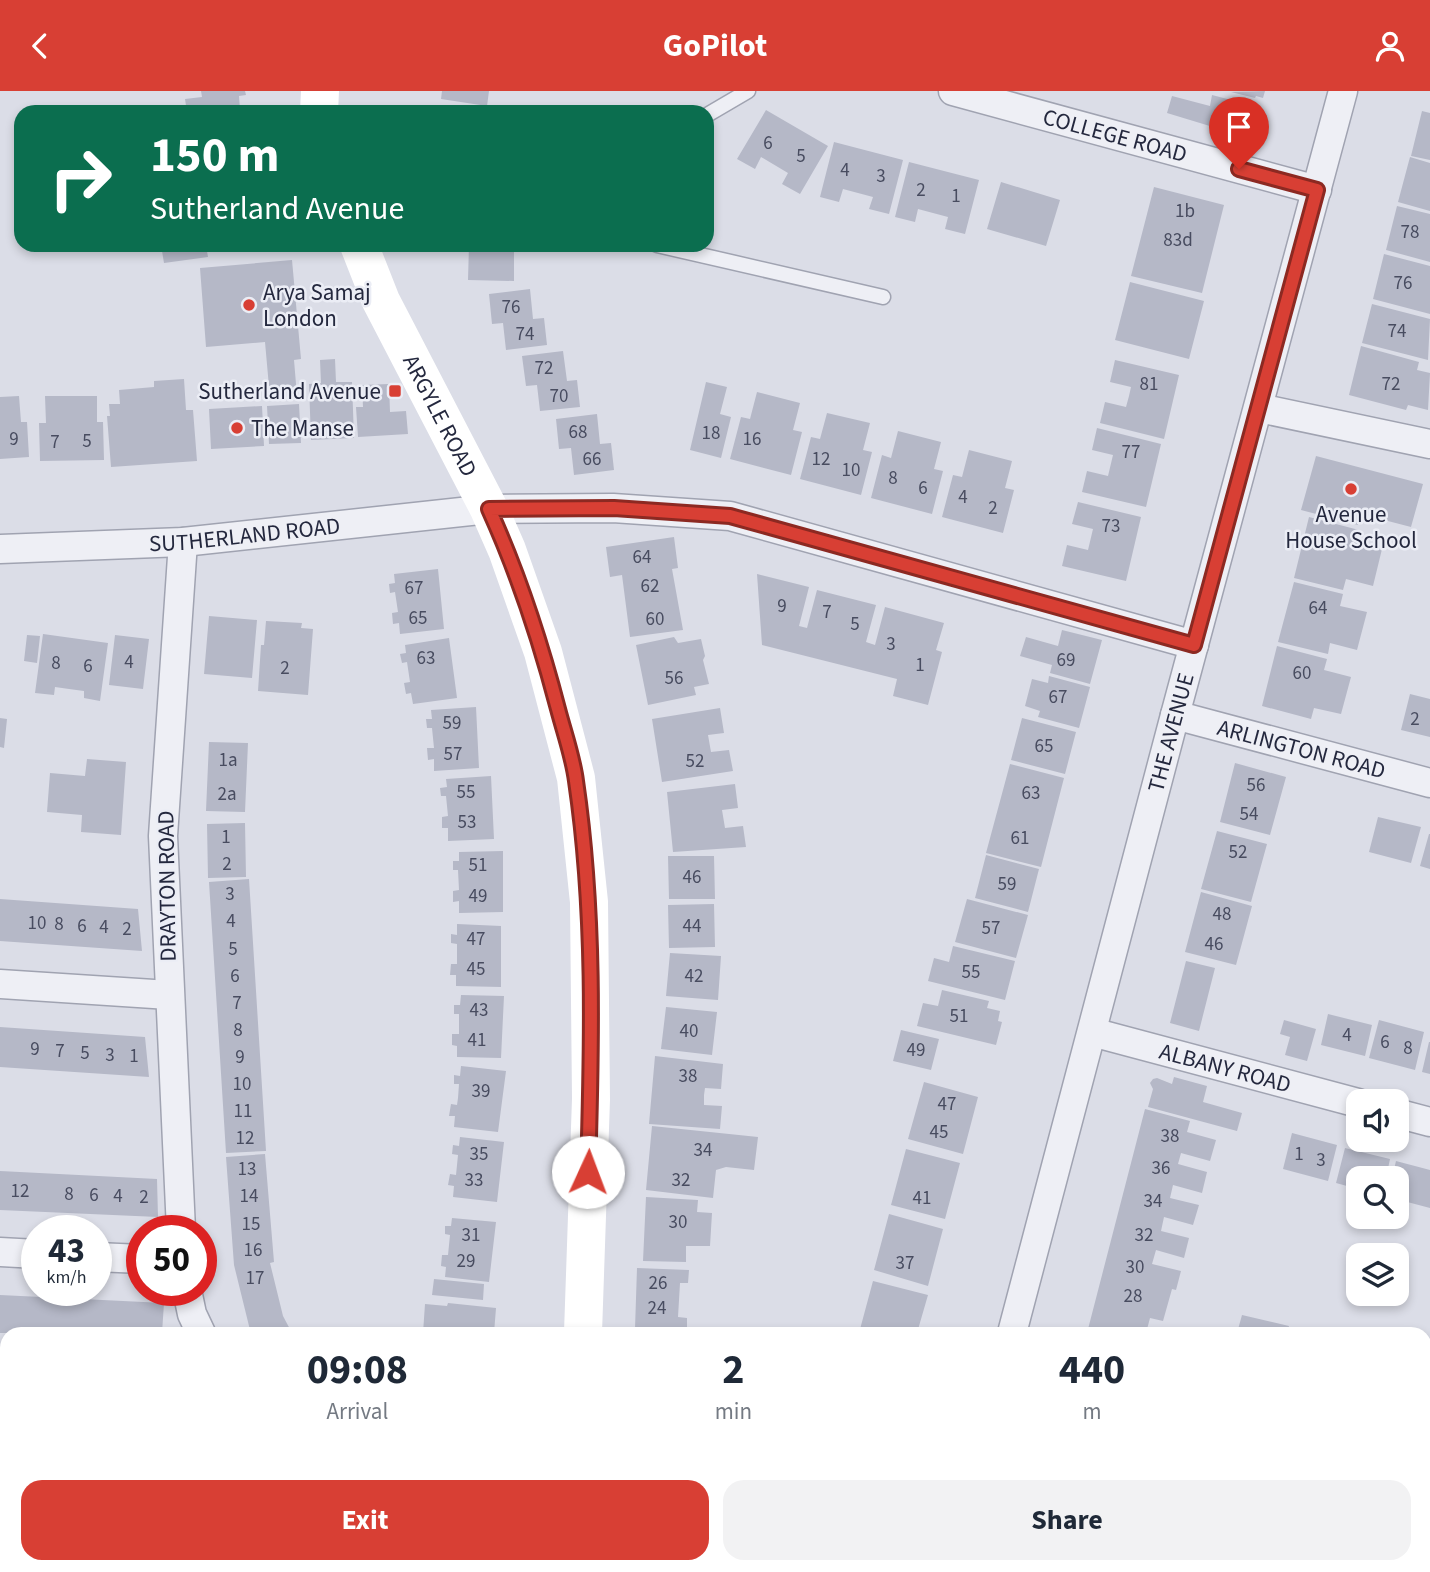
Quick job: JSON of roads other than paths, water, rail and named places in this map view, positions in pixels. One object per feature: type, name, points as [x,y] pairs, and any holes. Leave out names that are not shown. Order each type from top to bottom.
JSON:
[{"type":"main road","name":"ARGYLE ROAD","points":[[362,252],[381,300],[489,509],[507,550],[543,652],[576,779],[589,902],[591,1099],[583,1327]]},
{"type":"street","name":"COLLEGE ROAD","points":[[953,91],[1317,190]]},
{"type":"street","name":"THE AVENUE","points":[[1014,1327],[1343,91]]},
{"type":"street","points":[[1259,408],[1430,444]]},
{"type":"street","points":[[489,509],[614,508],[730,516],[1194,645]]},
{"type":"street","name":"SUTHERLAND ROAD","points":[[0,549],[183,542],[489,509]]},
{"type":"street","name":"DRAYTON ROAD","points":[[180,1215],[163,836],[183,542]]},
{"type":"street","name":"ARLINGTON ROAD","points":[[1175,715],[1430,783]]},
{"type":"street","points":[[0,984],[169,995]]},
{"type":"street","name":"ALBANY ROAD","points":[[1092,1031],[1346,1100]]},
{"type":"street","points":[[1409,1116],[1430,1122]]},
{"type":"street","points":[[0,1252],[21,1253]]},
{"type":"street","points":[[190,1306],[198,1327]]},
{"type":"lane","points":[[714,111],[748,91]]},
{"type":"lane","points":[[687,252],[883,297]]},
{"type":"place","name":"Arya Samaj London","points":[[249,305]]},
{"type":"place","name":"Sutherland Avenue","points":[[395,391]]},
{"type":"place","name":"The Manse","points":[[237,428]]},
{"type":"place","name":"Avenue House School","points":[[1351,489]]}]
